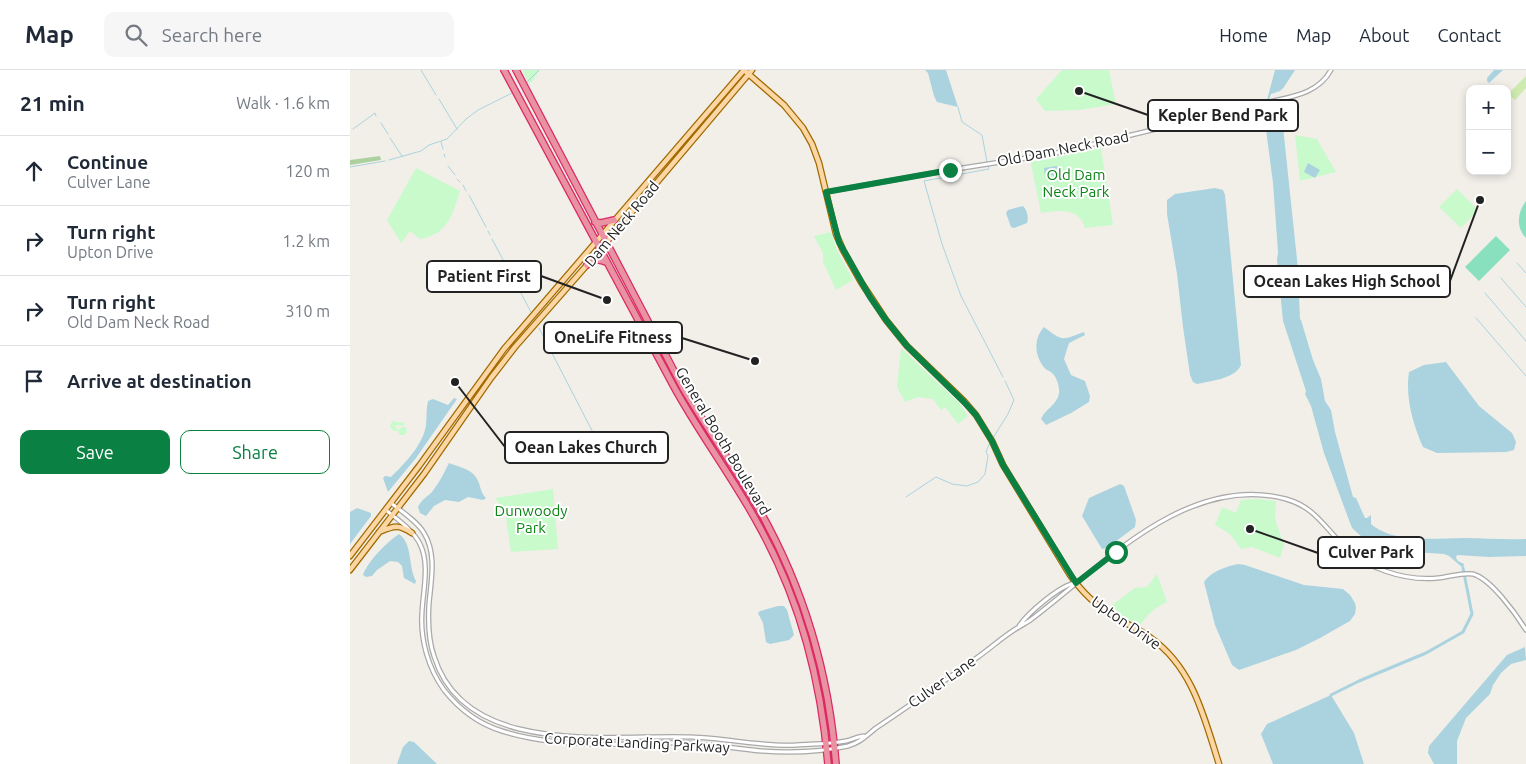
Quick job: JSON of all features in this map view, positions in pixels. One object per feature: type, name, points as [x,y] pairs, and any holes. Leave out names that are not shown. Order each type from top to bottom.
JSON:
[{"type":"highway","name":"General Booth Boulevard","points":[[504,70],[683,404],[759,525],[781,571],[811,658],[821,705],[828,764]]},
{"type":"highway","name":"General Booth Boulevard","points":[[516,70],[683,388],[760,510],[788,567],[815,640],[827,692],[836,764]]},
{"type":"highway","points":[[595,222],[614,220]]},
{"type":"highway","points":[[588,265],[596,259],[607,262]]},
{"type":"main road","name":"Dam Neck Road","points":[[350,556],[424,461],[500,354],[601,234],[747,71]]},
{"type":"main road","name":"Dam Neck Road","points":[[350,570],[434,460],[495,372],[588,265],[747,71]]},
{"type":"main road","name":"Upton Drive","points":[[747,71],[784,105],[803,128],[818,158],[839,242],[870,297],[907,346],[976,415],[992,441],[1003,465],[1076,583],[1099,606],[1151,637],[1178,663],[1198,700],[1219,764]]},
{"type":"main road","points":[[666,160],[672,164]]},
{"type":"main road","points":[[378,533],[396,526],[412,533]]},
{"type":"street","name":"Old Dam Neck Road","points":[[826,192],[1052,154],[1298,95],[1318,86],[1324,81],[1331,70]]},
{"type":"street","name":"Culver Lane","points":[[835,745],[851,745],[861,741],[864,736],[1019,627],[1030,613],[1067,586],[1076,583],[1142,532],[1166,518],[1200,504],[1222,498],[1245,496],[1278,497],[1302,506],[1320,518],[1341,544],[1368,564],[1386,572],[1420,578],[1438,578],[1464,574],[1478,576],[1485,580],[1514,613],[1526,630]]},
{"type":"street","name":"Corporate Landing Parkway","points":[[391,503],[421,529],[430,548],[433,567],[429,616],[430,638],[437,665],[450,688],[474,711],[497,723],[524,730],[565,735],[638,738],[692,737],[771,745],[826,746]]},
{"type":"street","name":"Corporate Landing Parkway","points":[[386,510],[412,533],[420,545],[424,558],[422,623],[424,646],[432,669],[455,703],[468,714],[492,728],[510,734],[565,742],[703,744],[771,751],[835,745]]},
{"type":"street","points":[[565,735],[565,742]]},
{"type":"street","points":[[638,738],[639,744]]},
{"type":"green space","points":[[522,70],[540,70],[532,82],[529,83]]},
{"type":"green space","points":[[1062,70],[1109,70],[1116,104],[1079,110],[1045,111],[1036,99]]},
{"type":"green space","points":[[1526,76],[1526,88],[1515,100],[1511,97],[1511,91]]},
{"type":"green space","points":[[1295,135],[1317,139],[1336,172],[1300,181]]},
{"type":"green space","name":"Old Dam Neck Park","points":[[1101,148],[1113,225],[1085,228],[1078,216],[1073,213],[1054,211],[1041,213],[1032,162]]},
{"type":"green space","points":[[380,156],[381,160],[350,165],[350,160]]},
{"type":"green space","points":[[416,168],[460,191],[451,216],[443,228],[429,237],[420,239],[410,231],[401,243],[387,220]]},
{"type":"green space","points":[[1457,189],[1478,210],[1461,228],[1439,207]]},
{"type":"green space","points":[[1526,201],[1526,238],[1519,225],[1519,215]]},
{"type":"green space","points":[[831,232],[836,248],[853,280],[836,290],[823,262],[823,253],[814,236]]},
{"type":"green space","points":[[1496,236],[1510,250],[1479,281],[1465,267]]},
{"type":"green space","points":[[901,348],[959,403],[968,416],[958,424],[945,407],[941,410],[933,399],[918,397],[905,402],[897,387]]},
{"type":"green space","points":[[392,421],[405,423],[404,426],[395,425],[398,430],[406,427],[407,432],[404,435],[400,435],[398,431],[394,431],[390,427]]},
{"type":"green space","name":"Dunwoody Park","points":[[553,489],[558,549],[511,552],[505,511],[495,498]]},
{"type":"green space","points":[[1241,500],[1276,501],[1275,519],[1284,545],[1280,558],[1252,547],[1241,549],[1230,534],[1215,525],[1222,507],[1236,513]]},
{"type":"green space","points":[[1157,574],[1167,602],[1145,618],[1140,626],[1108,608],[1135,588],[1147,587]]},
{"type":"water","points":[[925,70],[946,70],[958,107],[937,102],[928,73]]},
{"type":"water","points":[[1275,70],[1295,70],[1284,87],[1280,91],[1271,94],[1269,100],[1267,100]]},
{"type":"water","points":[[1494,70],[1503,70],[1489,83],[1487,78]]},
{"type":"water","points":[[1275,114],[1282,117],[1298,269],[1300,319],[1321,379],[1325,401],[1331,410],[1335,432],[1353,497],[1356,498],[1365,518],[1371,515],[1371,524],[1391,535],[1429,539],[1526,539],[1526,556],[1489,557],[1457,555],[1458,561],[1464,564],[1463,568],[1444,554],[1382,550],[1352,528],[1324,453],[1311,406],[1305,394],[1306,391],[1283,321],[1277,260],[1273,183],[1265,122],[1266,118]]},
{"type":"water","points":[[1308,163],[1320,170],[1315,178],[1304,172]]},
{"type":"water","points":[[1057,166],[1059,180],[1054,181],[1053,175],[1045,176],[1044,168]]},
{"type":"water","points":[[1215,188],[1223,190],[1225,195],[1241,365],[1238,370],[1228,376],[1197,384],[1193,382],[1190,375],[1167,214],[1167,200],[1175,194]]},
{"type":"water","points":[[1023,206],[1028,218],[1027,223],[1014,228],[1011,227],[1006,213],[1008,210]]},
{"type":"water","points":[[1044,327],[1063,338],[1084,332],[1085,335],[1069,343],[1064,359],[1071,375],[1085,381],[1090,396],[1089,402],[1046,425],[1041,419],[1058,398],[1059,392],[1055,377],[1044,367],[1038,356],[1036,346],[1038,336]]},
{"type":"water","points":[[1446,362],[1479,406],[1512,433],[1516,442],[1514,450],[1506,452],[1437,453],[1423,447],[1409,401],[1409,372],[1424,365]]},
{"type":"water","points":[[454,398],[457,399],[416,458],[388,492],[383,478],[385,476],[391,477],[417,447],[426,425],[428,401],[433,399],[448,405]]},
{"type":"water","points":[[449,463],[472,473],[486,498],[483,500],[468,497],[459,502],[445,500],[434,506],[426,516],[420,513],[419,505],[435,489]]},
{"type":"water","points":[[1120,484],[1124,486],[1136,520],[1135,527],[1107,548],[1102,549],[1082,516],[1089,498]]},
{"type":"water","points":[[357,508],[371,513],[371,516],[350,544],[350,512]]},
{"type":"water","points":[[399,534],[403,538],[408,550],[416,581],[415,584],[404,578],[402,566],[398,562],[390,561],[372,576],[366,577],[363,575],[378,552]]},
{"type":"water","points":[[1238,564],[1304,585],[1343,589],[1355,603],[1355,614],[1350,621],[1296,650],[1239,670],[1232,665],[1215,625],[1204,582],[1214,572]]},
{"type":"water","points":[[778,606],[784,606],[787,610],[794,635],[789,640],[770,644],[766,642],[763,623],[758,613]]},
{"type":"water","points":[[1525,647],[1526,660],[1511,664],[1501,673],[1493,685],[1490,694],[1466,718],[1457,741],[1457,764],[1434,764],[1428,753],[1429,746],[1507,655]]},
{"type":"water","points":[[1331,695],[1354,733],[1364,764],[1273,764],[1261,734],[1267,724]]},
{"type":"water","points":[[409,741],[414,742],[437,764],[397,764],[403,747]]},
{"type":"waterway","points":[[421,70],[436,95]]},
{"type":"waterway","points":[[527,82],[539,70]]},
{"type":"waterway","points":[[389,160],[421,151],[429,145],[447,139],[466,119],[478,110],[512,93]]},
{"type":"waterway","points":[[439,99],[457,129]]},
{"type":"waterway","points":[[958,107],[962,122],[982,135],[987,162]]},
{"type":"waterway","points":[[353,129],[375,113],[376,116]]},
{"type":"waterway","points":[[381,123],[388,134]]},
{"type":"waterway","points":[[390,138],[402,156]]},
{"type":"waterway","points":[[441,142],[443,149]]},
{"type":"waterway","points":[[350,167],[385,161]]},
{"type":"waterway","points":[[448,166],[455,175]]},
{"type":"waterway","points":[[988,166],[989,169],[924,181],[942,244],[961,296],[1003,377]]},
{"type":"waterway","points":[[457,179],[460,182]]},
{"type":"waterway","points":[[463,185],[466,191]]},
{"type":"waterway","points":[[469,195],[486,227]]},
{"type":"waterway","points":[[488,231],[490,235]]},
{"type":"waterway","points":[[492,239],[531,312]]},
{"type":"waterway","points":[[1517,263],[1526,273]]},
{"type":"waterway","points":[[1501,278],[1526,307]]},
{"type":"waterway","points":[[1485,293],[1526,341]]},
{"type":"waterway","points":[[1476,318],[1526,376]]},
{"type":"waterway","points":[[539,328],[600,446]]},
{"type":"waterway","points":[[993,438],[1008,414],[1014,400],[1005,381]]},
{"type":"waterway","points":[[906,497],[936,477],[952,484],[967,486],[978,482],[985,474],[988,456],[986,452],[990,442]]},
{"type":"waterway","points":[[1331,695],[1426,653],[1463,632],[1472,614],[1463,568]]},
{"type":"place","name":"Kepler Bend Park","points":[[1079,91]]},
{"type":"place","name":"Ocean Lakes High School","points":[[1480,200]]},
{"type":"place","name":"Patient First","points":[[607,300]]},
{"type":"place","name":"OneLife Fitness","points":[[755,361]]},
{"type":"place","name":"Oean Lakes Church","points":[[455,382]]},
{"type":"place","name":"Culver Park","points":[[1250,529]]},
{"type":"route","points":[[950,170],[826,192],[839,242],[861,282],[886,320],[916,356],[976,415],[992,441],[1003,465],[1076,583],[1116,552]]}]
